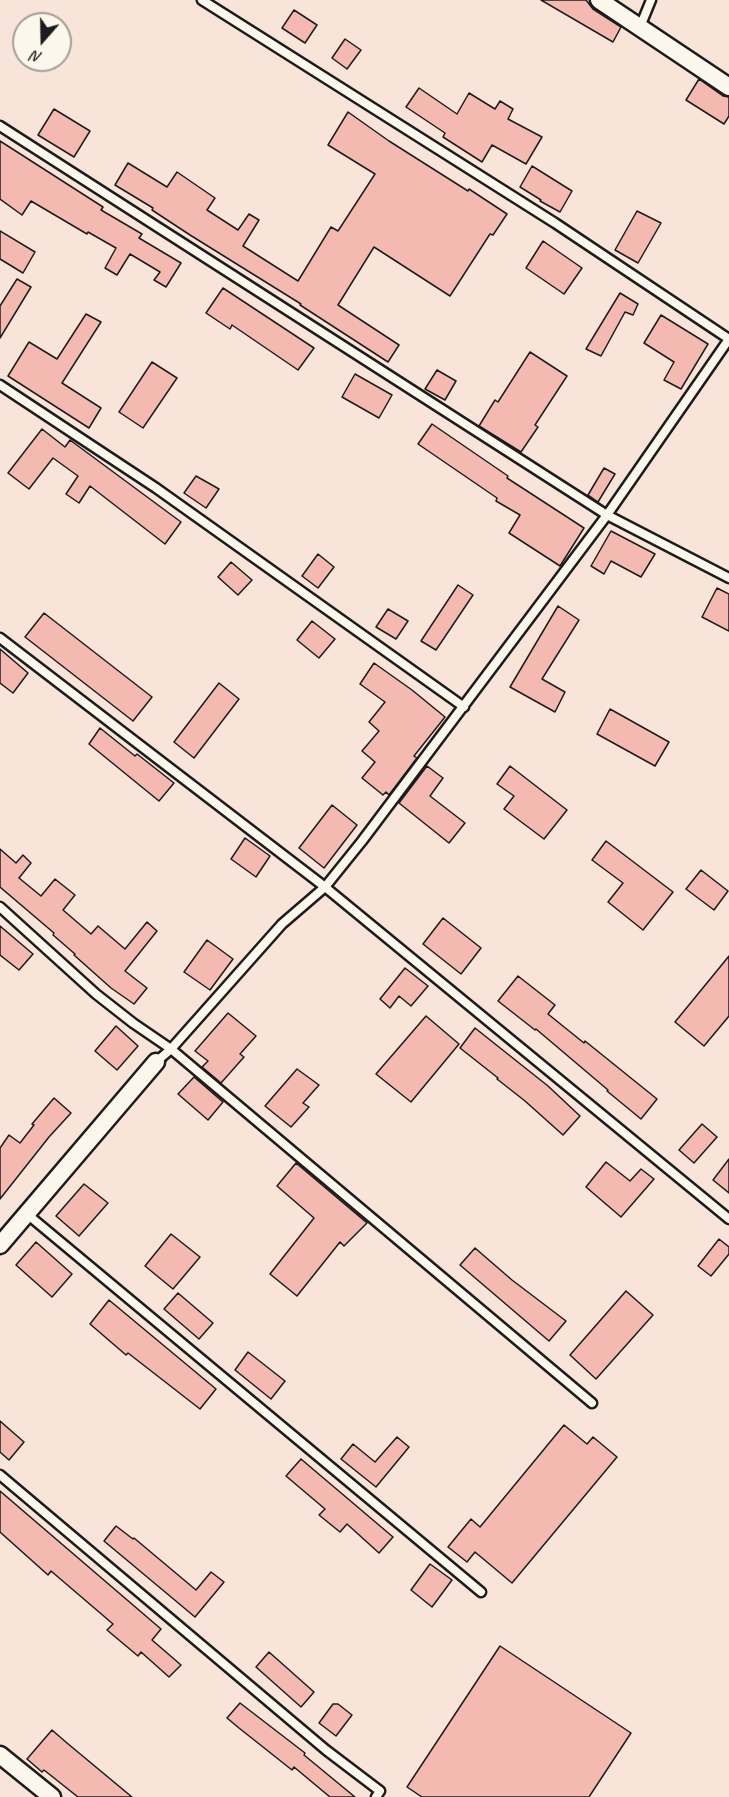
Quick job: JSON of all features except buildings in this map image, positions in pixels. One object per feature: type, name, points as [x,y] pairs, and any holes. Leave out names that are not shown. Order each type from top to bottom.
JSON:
[{"type":"street","points":[[599,0],[729,87]]},
{"type":"street","points":[[0,1245],[156,1062]]},
{"type":"street","points":[[0,1755],[52,1797]]},
{"type":"lane","points":[[156,1062],[171,1049],[282,924],[325,887],[362,841],[607,515],[729,339],[555,223],[202,0]]},
{"type":"lane","points":[[640,27],[651,0]]},
{"type":"lane","points":[[0,126],[607,515],[729,578]]},
{"type":"lane","points":[[0,385],[166,495],[464,707]]},
{"type":"lane","points":[[0,638],[325,887],[729,1219]]},
{"type":"lane","points":[[0,907],[96,994],[171,1049],[592,1403]]},
{"type":"lane","points":[[27,1214],[481,1592]]},
{"type":"lane","points":[[0,1475],[327,1750],[380,1791],[376,1797]]}]
